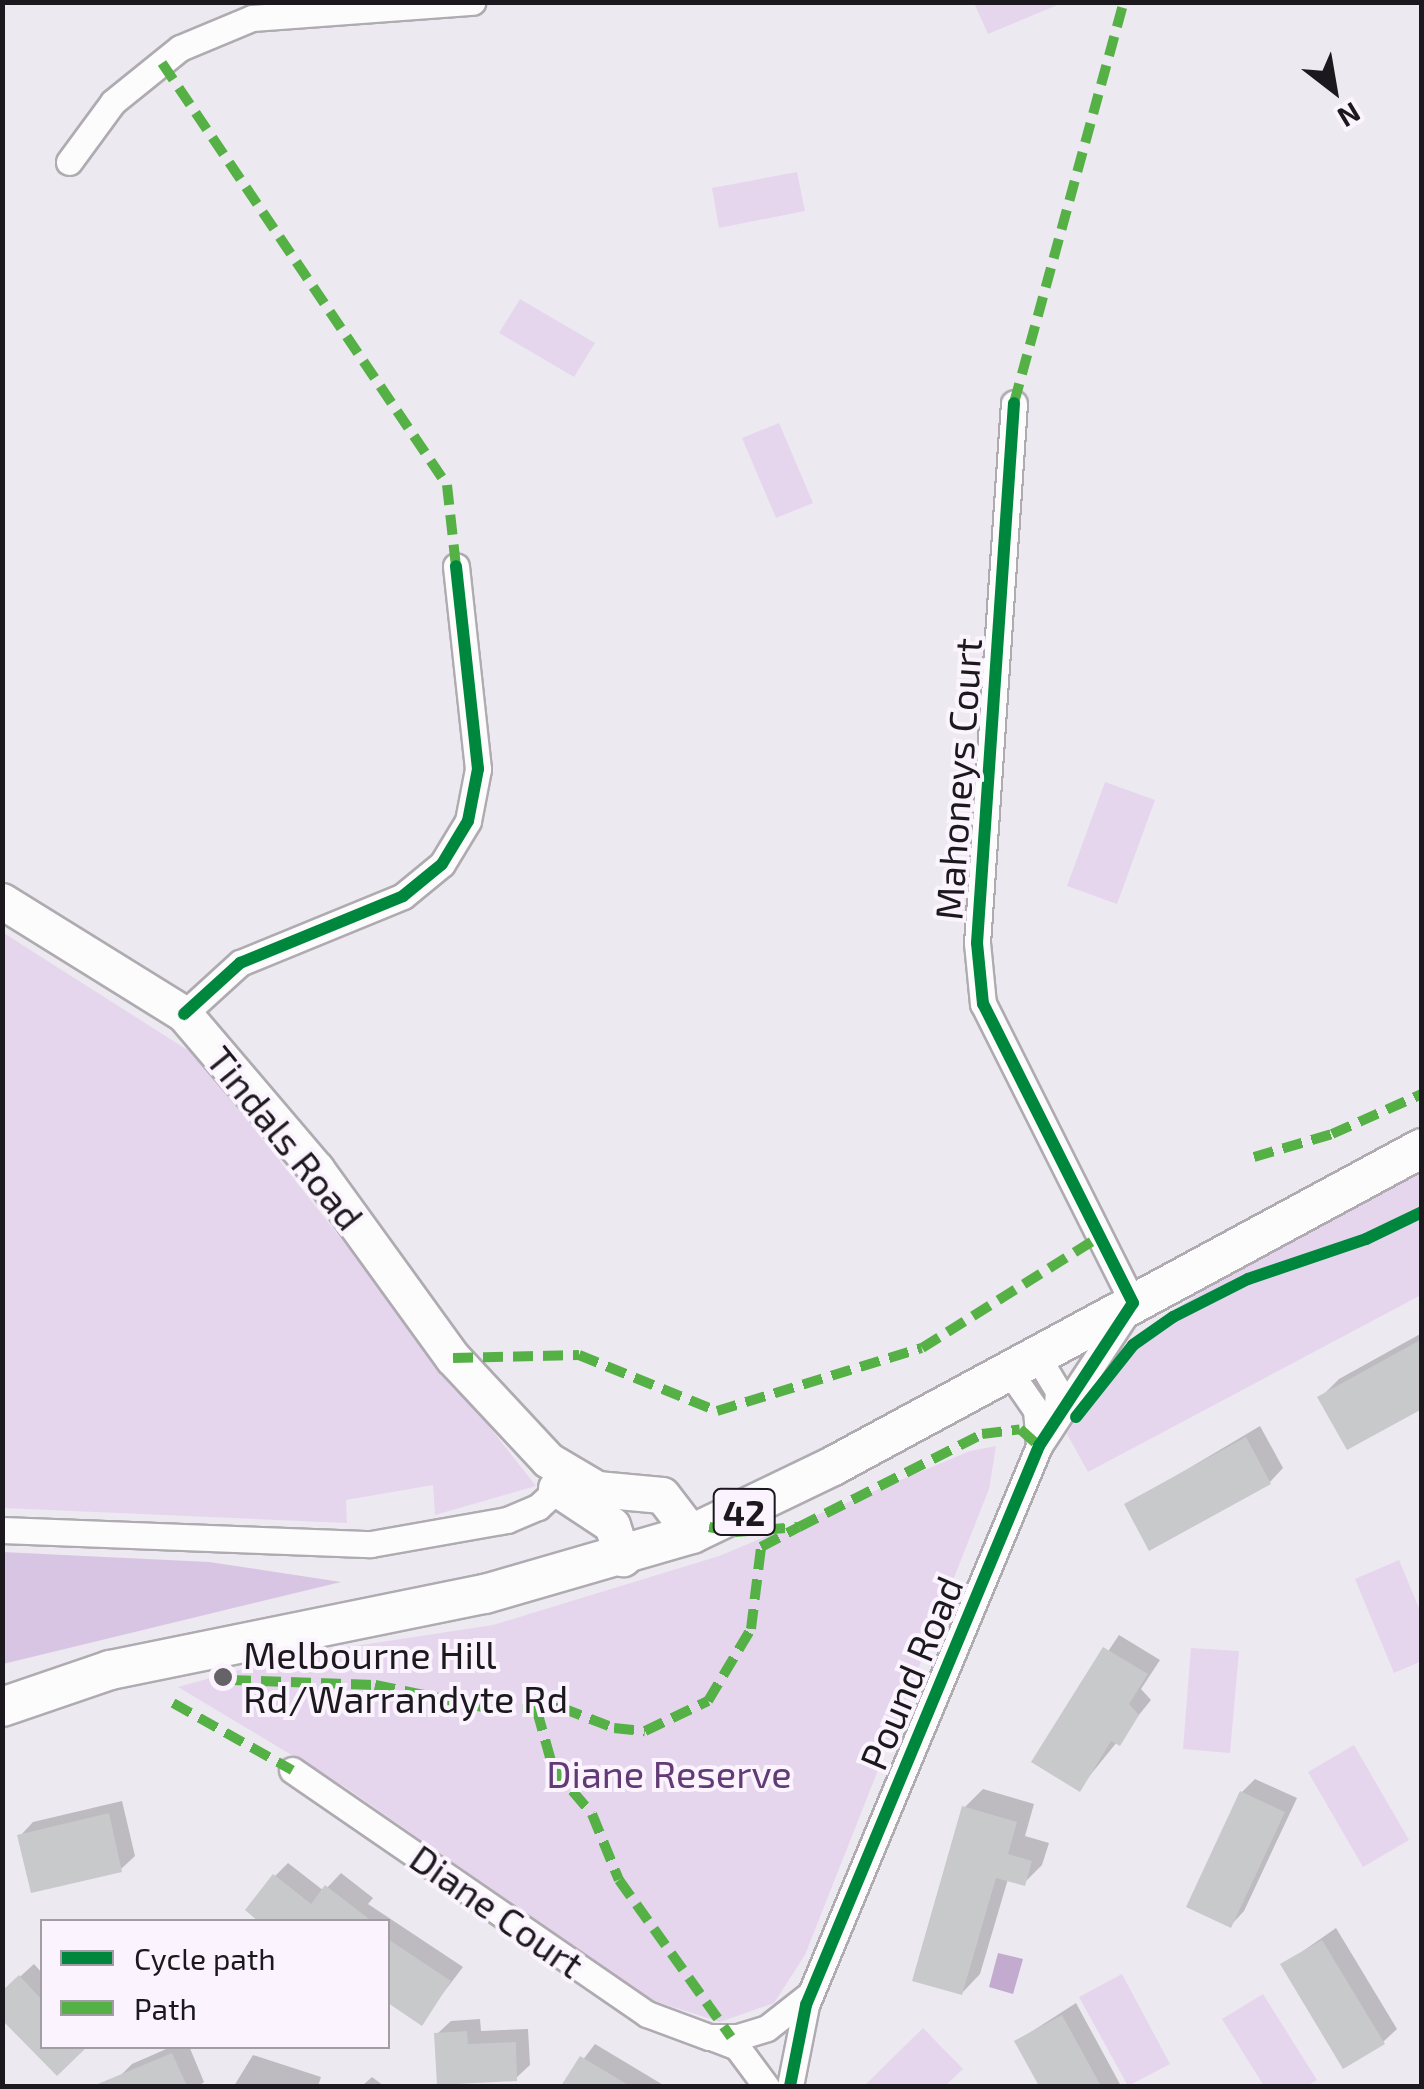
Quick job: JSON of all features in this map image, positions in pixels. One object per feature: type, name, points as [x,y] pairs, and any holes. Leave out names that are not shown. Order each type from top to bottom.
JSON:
[{"type":"main road","name":"Tindals Road","points":[[2,902],[184,1014],[316,1169],[477,1385],[562,1482],[612,1524],[623,1558]]},
{"type":"main road","name":"42","points":[[2,1707],[110,1670],[485,1594],[623,1558],[692,1534],[1023,1364],[1422,1148]]},
{"type":"main road","name":"Tindals Road","points":[[562,1482],[604,1491],[662,1495],[692,1534]]},
{"type":"street","points":[[70,162],[113,102],[171,56],[252,18],[472,2]]},
{"type":"street","name":"Mahoneys Court","points":[[1014,403],[977,944],[983,1004],[1133,1303]]},
{"type":"street","points":[[184,1014],[240,963],[403,896],[442,864],[468,821],[478,769],[456,566]]},
{"type":"street","name":"Pound Road","points":[[790,2086],[810,1995],[1039,1446],[1133,1303]]},
{"type":"street","points":[[1023,1364],[1058,1391],[1056,1419]]},
{"type":"street","points":[[1023,1364],[1036,1410],[1039,1446]]},
{"type":"street","points":[[2,1530],[384,1543],[516,1517],[562,1482]]},
{"type":"street","name":"Diane Court","points":[[292,1770],[633,2007],[736,2047],[766,2086]]},
{"type":"street","name":"Diane Court","points":[[709,2036],[757,2033],[810,1995]]},
{"type":"green space","points":[[974,3],[1062,3],[988,34]]},
{"type":"green space","points":[[797,172],[805,211],[719,228],[712,188]]},
{"type":"green space","points":[[520,299],[595,343],[574,377],[499,333]]},
{"type":"green space","points":[[779,423],[813,503],[776,518],[742,438]]},
{"type":"green space","points":[[1105,782],[1155,800],[1117,904],[1067,886]]},
{"type":"green space","points":[[2,932],[197,1056],[536,1486],[435,1515],[433,1485],[346,1500],[347,1523],[3,1508]]},
{"type":"green space","points":[[1421,1167],[1421,1295],[1088,1472],[1067,1434],[1102,1377],[1141,1332],[1278,1241]]},
{"type":"green space","name":"Diane Reserve","points":[[996,1446],[989,1489],[805,1955],[774,2003],[720,2022],[651,2000],[345,1787],[178,1687],[289,1656],[493,1625],[719,1556],[970,1451]]},
{"type":"green space","points":[[1399,1560],[1421,1613],[1422,1661],[1394,1673],[1355,1579]]},
{"type":"green space","points":[[1191,1648],[1239,1651],[1230,1753],[1183,1749]]},
{"type":"green space","points":[[1354,1745],[1409,1840],[1363,1867],[1308,1772]]},
{"type":"green space","points":[[1122,1974],[1170,2064],[1128,2086],[1079,1997]]},
{"type":"green space","points":[[1263,1994],[1317,2080],[1307,2086],[1264,2086],[1222,2019]]},
{"type":"green space","points":[[923,2028],[963,2069],[945,2086],[864,2086]]},
{"type":"shaded area","points":[[2,1552],[209,1562],[341,1582],[3,1664]]},
{"type":"shaded area","points":[[998,1953],[1023,1959],[1013,1994],[989,1987]]},
{"type":"building","points":[[1422,1339],[1422,1409],[1347,1450],[1317,1397]]},
{"type":"building","points":[[1246,1437],[1271,1484],[1149,1551],[1124,1504]]},
{"type":"building","points":[[1103,1647],[1148,1674],[1129,1704],[1139,1715],[1120,1746],[1111,1741],[1080,1792],[1031,1762]]},
{"type":"building","points":[[1240,1791],[1285,1812],[1231,1928],[1186,1907]]},
{"type":"building","points":[[962,1806],[1017,1822],[1008,1854],[1032,1861],[1025,1886],[996,1878],[962,1995],[912,1981]]},
{"type":"building","points":[[109,1813],[122,1872],[31,1893],[17,1835]]},
{"type":"building","points":[[273,1874],[311,1904],[325,1885],[369,1919],[256,1919],[245,1910]]},
{"type":"building","points":[[390,1940],[451,1981],[422,2026],[390,2004]]},
{"type":"building","points":[[1322,1940],[1385,2044],[1343,2069],[1280,1964]]},
{"type":"building","points":[[19,1975],[40,1998],[40,2049],[85,2049],[57,2076],[2,2020],[2,1991]]},
{"type":"building","points":[[1062,2015],[1101,2086],[1039,2086],[1014,2041]]},
{"type":"building","points":[[467,2031],[468,2044],[516,2042],[517,2081],[437,2085],[434,2033]]},
{"type":"building","points":[[172,2053],[187,2086],[93,2086]]},
{"type":"building","points":[[580,2056],[630,2086],[561,2086]]},
{"type":"marked path","points":[[1014,403],[1124,2]]},
{"type":"marked path","points":[[162,63],[447,485],[456,566]]},
{"type":"marked path","points":[[1254,1157],[1332,1134],[1422,1094]]},
{"type":"marked path","points":[[453,1358],[579,1355],[717,1411],[922,1348],[1099,1237]]},
{"type":"marked path","points":[[709,1527],[735,1532],[799,1527],[982,1434],[1020,1429],[1039,1446]]},
{"type":"marked path","points":[[231,1680],[375,1685],[492,1709],[562,1708],[614,1728],[645,1731],[708,1701],[751,1629],[761,1547],[799,1527]]},
{"type":"marked path","points":[[173,1703],[292,1770]]},
{"type":"marked path","points":[[537,1711],[553,1768],[592,1814],[619,1880],[731,2037]]},
{"type":"cycle path","points":[[790,2086],[806,2005],[1039,1446],[1133,1303],[983,1004],[977,943],[1014,403]]},
{"type":"cycle path","points":[[184,1014],[240,963],[403,896],[442,864],[468,821],[478,769],[456,566]]},
{"type":"cycle path","points":[[1076,1417],[1133,1345],[1173,1317],[1248,1279],[1366,1239],[1422,1212]]},
{"type":"place","name":"Melbourne Hill Rd/Warrandyte Rd","points":[[223,1677]]}]
